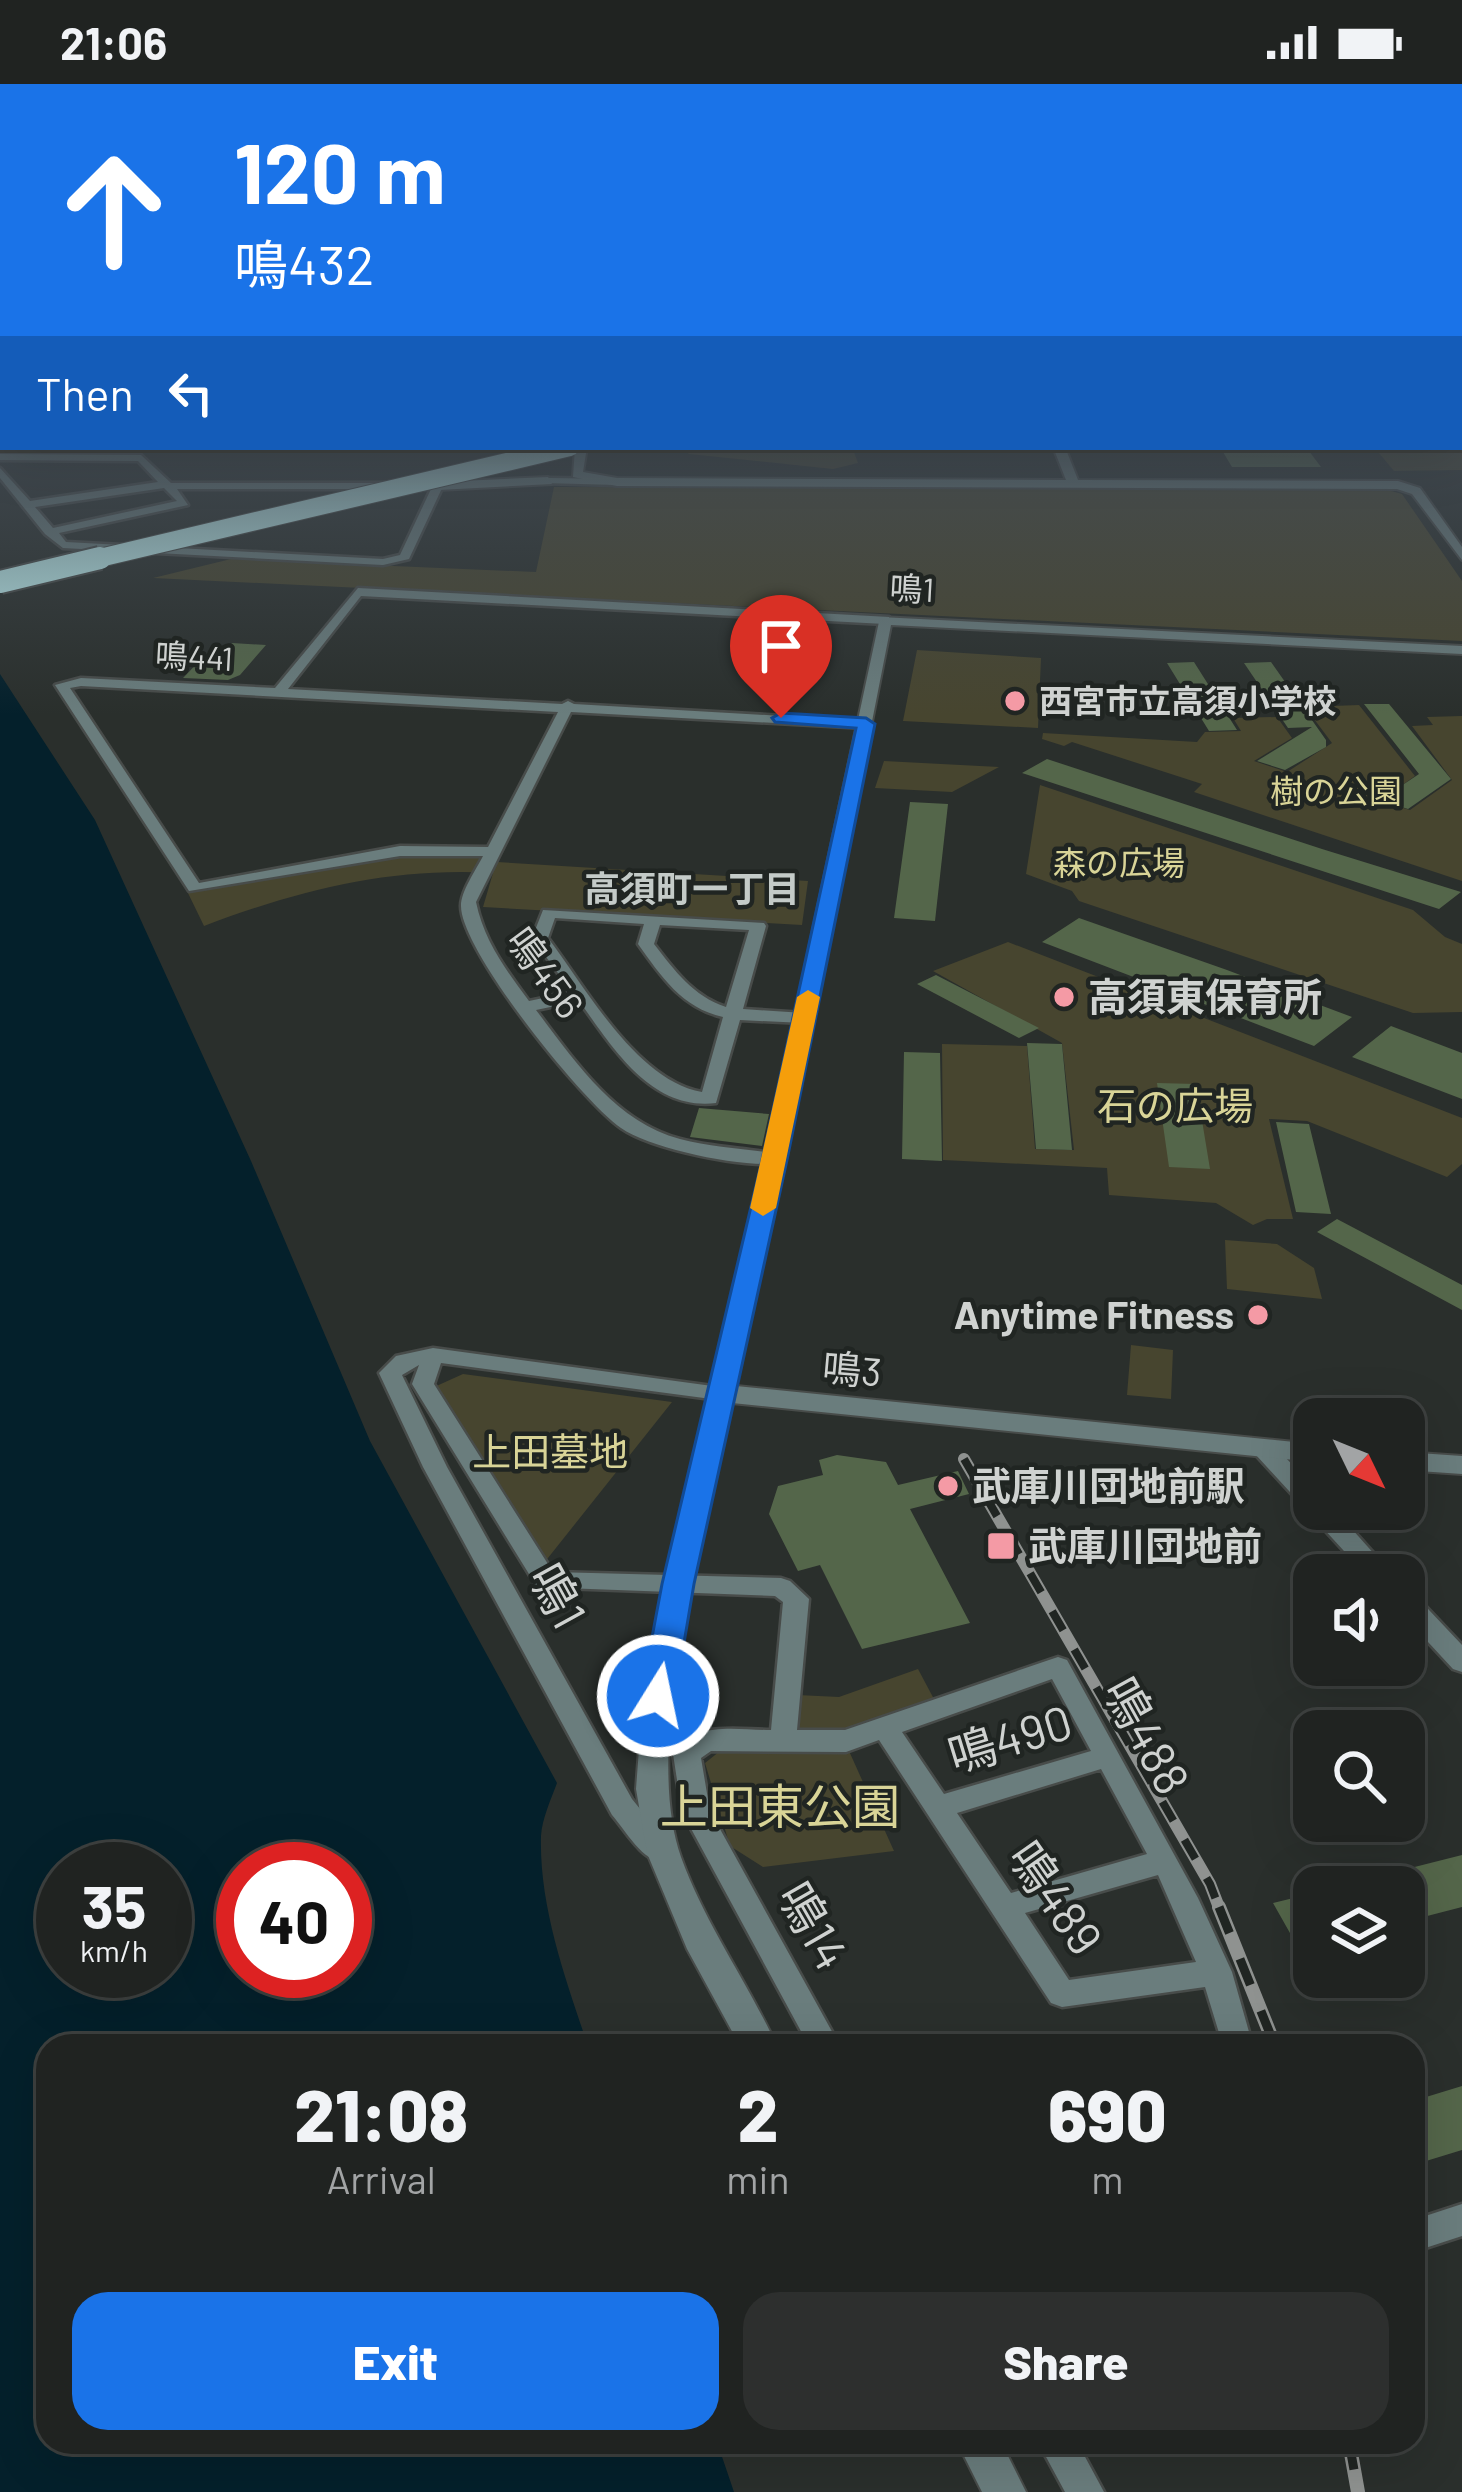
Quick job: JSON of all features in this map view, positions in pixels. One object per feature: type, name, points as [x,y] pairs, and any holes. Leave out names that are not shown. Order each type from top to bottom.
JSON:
[{"type":"highway","points":[[0,578],[361,490]]},
{"type":"highway","points":[[0,578],[385,490]]},
{"type":"highway","points":[[306,509],[393,490]]},
{"type":"street","points":[[15,490],[64,544],[89,549],[383,562],[405,557],[436,490]]},
{"type":"street","points":[[27,505],[129,490]]},
{"type":"street","points":[[49,532],[184,502],[172,490]]},
{"type":"street","points":[[1409,490],[1420,496],[1461,553]]},
{"type":"street","points":[[1434,490],[1462,528]]},
{"type":"street","name":"鳴1","points":[[279,692],[358,592],[1462,650]]},
{"type":"street","points":[[752,2034],[699,1939],[663,1853],[652,1789],[658,1696],[719,1393],[775,1160],[885,620]]},
{"type":"street","name":"鳴441","points":[[491,852],[400,851],[195,888],[62,685],[81,682],[568,705],[866,724]]},
{"type":"street","name":"鳴456","points":[[568,705],[468,902],[475,932],[612,1114],[634,1128],[686,1147],[775,1160]]},
{"type":"street","points":[[549,913],[758,926],[709,1099],[677,1096],[654,1084],[583,995],[540,938],[549,913]]},
{"type":"street","points":[[652,920],[646,944],[687,997],[707,1011],[804,1018]]},
{"type":"street","points":[[527,1007],[583,995]]},
{"type":"street","points":[[434,1355],[423,1384],[546,1581],[782,1587],[796,1599],[783,1740]]},
{"type":"street","name":"鳴3","points":[[390,1372],[404,1360],[434,1355],[719,1393],[1293,1452]]},
{"type":"street","name":"鳴1","points":[[390,1372],[435,1468],[622,1807],[663,1853]]},
{"type":"street","points":[[1264,1449],[1293,1480]]},
{"type":"street","points":[[1425,1462],[1462,1465]]},
{"type":"street","points":[[1339,1530],[1362,1554]]},
{"type":"street","points":[[1425,1623],[1462,1663]]},
{"type":"street","name":"鳴488","points":[[783,1740],[846,1741],[1058,1667],[1164,1861],[1217,1972],[1235,2034]]},
{"type":"street","name":"鳴489","points":[[885,1728],[1062,1994],[1217,1972]]},
{"type":"street","name":"鳴14","points":[[783,1740],[706,1740],[687,1754],[696,1812],[818,2034]]},
{"type":"street","name":"鳴490","points":[[939,1807],[1106,1757]]},
{"type":"street","points":[[1004,1907],[1164,1861]]},
{"type":"street","points":[[1425,2232],[1462,2220]]},
{"type":"street","points":[[984,2454],[1005,2492]]},
{"type":"street","points":[[1063,2454],[1086,2492]]},
{"type":"green space","points":[[553,490],[1389,490],[1402,494],[1462,581],[1462,641],[153,578],[231,559],[536,572]]},
{"type":"green space","points":[[917,650],[1041,658],[1038,728],[903,721]]},
{"type":"green space","name":"樹の公園","points":[[1359,705],[1415,776],[1380,801],[1410,810],[1452,780],[1412,726],[1433,725],[1427,717],[1462,716],[1462,881],[1194,792],[1202,784],[1072,742],[1064,746],[1042,739],[1043,733],[1197,742],[1205,732],[1241,731],[1233,718],[1277,717],[1292,738],[1254,761],[1287,772],[1332,743],[1305,707]]},
{"type":"green space","points":[[884,761],[999,767],[952,792],[875,788]]},
{"type":"green space","name":"森の広場","points":[[1040,785],[1413,910],[1445,937],[1462,944],[1462,1012],[1413,1013],[1079,901],[1072,891],[1026,874]]},
{"type":"green space","points":[[404,853],[498,855],[497,862],[808,881],[802,925],[483,907],[493,873],[418,874],[346,884],[204,926],[187,891]]},
{"type":"green space","name":"石の広場","points":[[1008,942],[1462,1118],[1462,1164],[1447,1177],[1307,1121],[1269,1119],[1293,1219],[1267,1219],[1253,1225],[1216,1203],[1109,1195],[1107,1168],[943,1160],[942,1044],[1027,1046],[1035,1149],[1074,1150],[1062,1043],[933,971]]},
{"type":"green space","points":[[1225,1240],[1277,1244],[1314,1268],[1322,1299],[1227,1289]]},
{"type":"green space","points":[[1131,1345],[1173,1350],[1171,1399],[1127,1395]]},
{"type":"green space","name":"上田墓地","points":[[463,1374],[672,1402],[544,1563],[432,1388]]},
{"type":"green space","points":[[918,1669],[935,1701],[842,1735],[794,1733],[797,1695],[839,1697]]},
{"type":"green space","name":"上田東公園","points":[[720,1751],[849,1751],[894,1851],[763,1867],[730,1846],[705,1763]]},
{"type":"water","points":[[0,674],[95,820],[251,1161],[370,1441],[557,1783],[542,1829],[544,1889],[584,2034],[36,2034],[36,2454],[721,2454],[734,2492],[0,2492]]},
{"type":"building","points":[[232,643],[266,645],[240,675],[228,680],[183,678],[208,652],[224,652]]},
{"type":"building","points":[[1194,662],[1237,730],[1209,731],[1167,663]]},
{"type":"building","points":[[1271,662],[1326,740],[1326,747],[1285,770],[1257,761],[1312,727],[1288,728],[1244,663]]},
{"type":"building","points":[[1364,704],[1389,704],[1451,779],[1408,809],[1380,800],[1419,774]]},
{"type":"building","points":[[1047,759],[1461,892],[1439,909],[1022,773]]},
{"type":"building","points":[[910,802],[948,804],[935,921],[894,918]]},
{"type":"building","points":[[1079,918],[1352,1017],[1314,1046],[1042,942]]},
{"type":"building","points":[[936,975],[1039,1028],[1019,1038],[917,984]]},
{"type":"building","points":[[1391,1026],[1462,1053],[1462,1099],[1352,1057]]},
{"type":"building","points":[[1027,1043],[1062,1044],[1072,1150],[1036,1149]]},
{"type":"building","points":[[904,1052],[940,1053],[942,1161],[902,1159]]},
{"type":"building","points":[[1157,1083],[1196,1084],[1210,1169],[1169,1167]]},
{"type":"building","points":[[699,1108],[769,1114],[762,1146],[690,1137]]},
{"type":"building","points":[[1276,1122],[1309,1124],[1331,1214],[1296,1212]]},
{"type":"building","points":[[1337,1219],[1462,1285],[1462,1310],[1317,1232]]},
{"type":"building","points":[[837,1455],[886,1462],[898,1485],[958,1471],[969,1494],[910,1509],[970,1623],[862,1649],[820,1565],[798,1571],[769,1514],[778,1486],[823,1475],[819,1460]]},
{"type":"building","points":[[1462,1855],[1462,1907],[1425,1917],[1425,1866],[1418,1866]]},
{"type":"building","points":[[1293,1898],[1293,1938],[1273,1903]]},
{"type":"building","points":[[1462,2086],[1462,2150],[1425,2161],[1425,2097]]},
{"type":"railway","points":[[964,1459],[1210,1884],[1220,1910]]},
{"type":"railway","points":[[1219,1907],[1270,2034]]},
{"type":"railway","points":[[1351,2454],[1358,2492]]},
{"type":"slow traffic","points":[[763,1208],[808,997]]},
{"type":"place","name":"西宮市立高須小学校","points":[[1015,701]]},
{"type":"place","name":"高須東保育所","points":[[1064,997]]},
{"type":"place","name":"Anytime Fitness","points":[[1258,1315]]},
{"type":"place","name":"武庫川団地前駅","points":[[948,1486]]},
{"type":"place","name":"武庫川団地前","points":[[1001,1546]]},
{"type":"district","name":"高須町一丁目","points":[[692,889]]},
{"type":"route","points":[[658,1696],[678,1584],[775,1160],[866,724],[781,718]]}]
